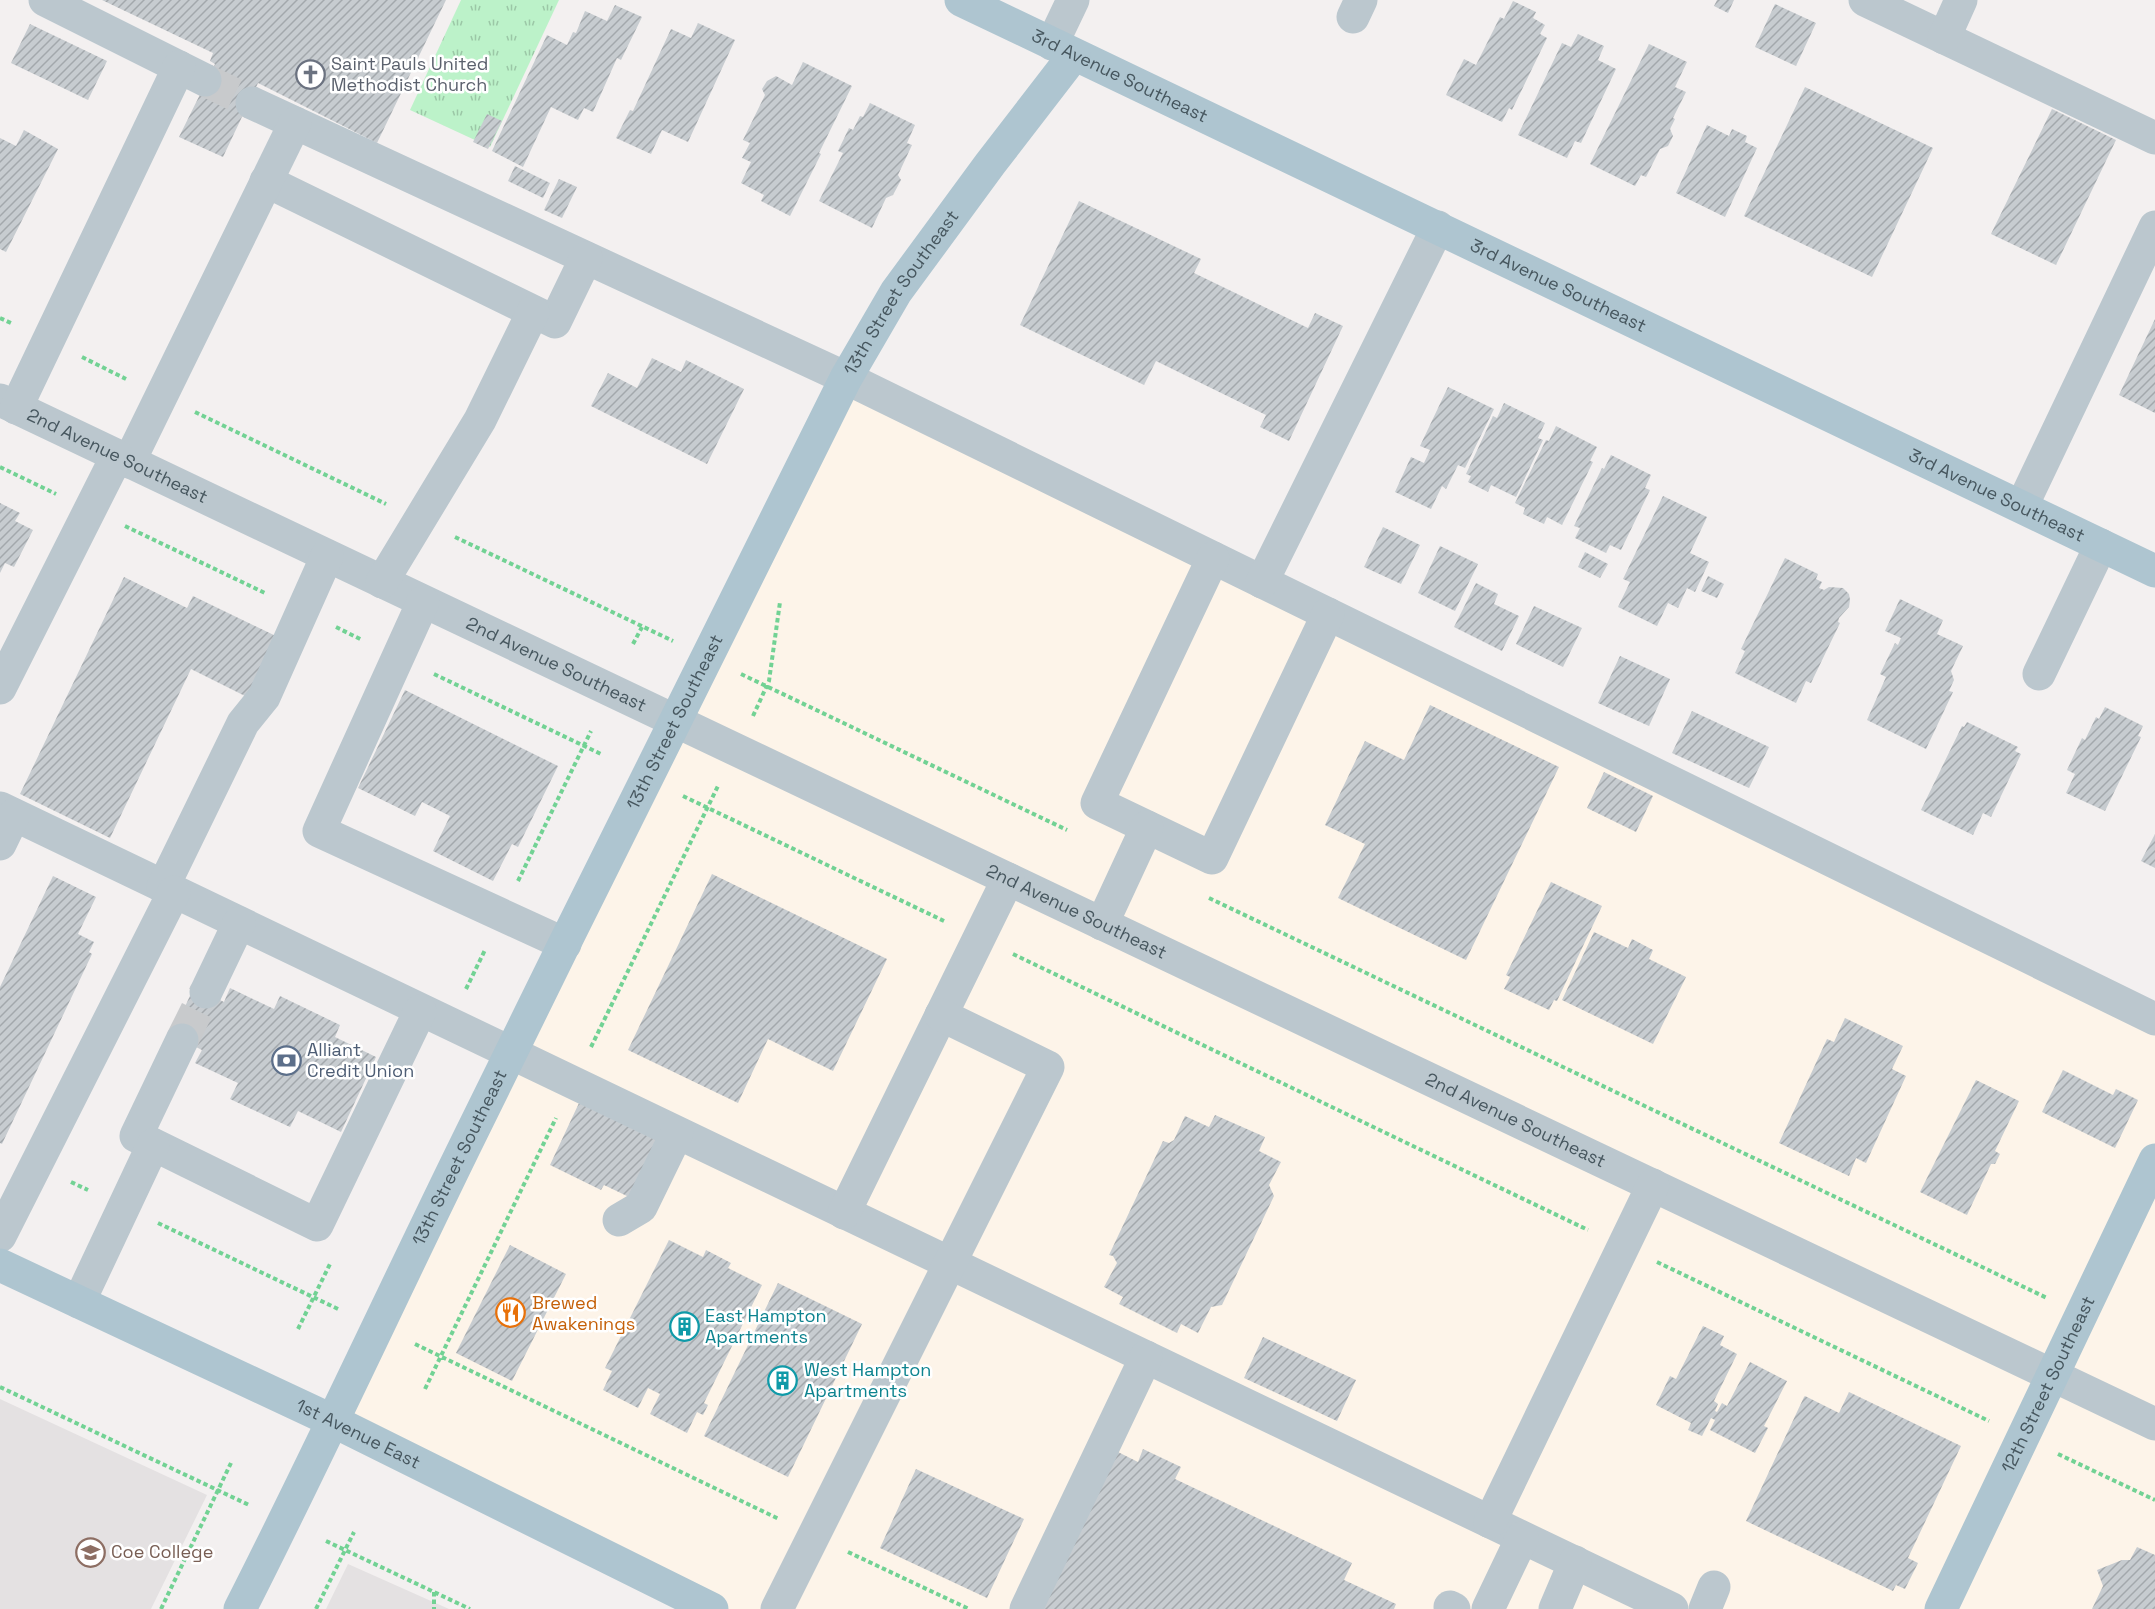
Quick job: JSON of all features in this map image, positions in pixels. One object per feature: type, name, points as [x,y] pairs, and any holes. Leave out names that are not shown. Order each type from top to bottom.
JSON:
[{"type":"main road","name":"3rd Avenue Southeast","points":[[961,0],[2155,571]]},
{"type":"main road","name":"13th Street Southeast","points":[[240,1609],[510,1053],[846,378],[896,292],[990,164],[1063,50]]},
{"type":"main road","name":"12th Street Southeast","points":[[1941,1609],[2155,1160]]},
{"type":"main road","name":"1st Avenue East","points":[[0,1265],[333,1421],[712,1609]]},
{"type":"street","points":[[8,404],[48,341],[192,74],[45,0]]},
{"type":"street","points":[[1063,50],[1073,0]]},
{"type":"street","points":[[1865,0],[2155,138]]},
{"type":"street","points":[[1944,38],[1961,0]]},
{"type":"street","points":[[252,103],[846,378],[2155,1019]]},
{"type":"street","points":[[0,688],[123,459],[161,395],[295,123]]},
{"type":"street","points":[[266,182],[555,322],[586,258]]},
{"type":"street","points":[[1262,582],[1438,227]]},
{"type":"street","points":[[2022,506],[2155,227]]},
{"type":"street","points":[[382,582],[480,420],[533,312]]},
{"type":"street","name":"2nd Avenue Southeast","points":[[8,404],[2155,1424]]},
{"type":"street","points":[[2039,674],[2101,544]]},
{"type":"street","points":[[0,1236],[168,889],[243,723],[264,698],[327,556]]},
{"type":"street","points":[[1213,558],[1097,803],[1212,858],[1328,614]]},
{"type":"street","points":[[423,603],[319,831],[565,944]]},
{"type":"street","points":[[5,822],[168,889],[950,1263],[1115,1328],[1146,1357],[1672,1609]]},
{"type":"street","points":[[1102,924],[1147,827]]},
{"type":"street","points":[[844,1213],[1008,879]]},
{"type":"street","points":[[206,993],[239,923]]},
{"type":"street","points":[[183,1040],[136,1136],[317,1225],[420,1011]]},
{"type":"street","points":[[777,1609],[1048,1067],[941,1015]]},
{"type":"street","points":[[619,1220],[641,1207],[677,1133]]},
{"type":"street","points":[[79,1302],[153,1145]]},
{"type":"street","points":[[1490,1522],[1653,1185]]},
{"type":"street","points":[[1026,1609],[1146,1357]]},
{"type":"street","points":[[1488,1609],[1522,1538]]},
{"type":"street","points":[[1555,1609],[1575,1562]]},
{"type":"path","points":[[0,318],[680,645]]},
{"type":"path","points":[[750,722],[770,681],[782,591]]},
{"type":"path","points":[[633,644],[642,627]]},
{"type":"path","points":[[739,673],[1077,835]]},
{"type":"path","points":[[683,796],[2155,1500]]},
{"type":"path","points":[[1206,897],[2054,1300]]},
{"type":"path","points":[[36,1165],[338,1308]]},
{"type":"path","points":[[415,1344],[969,1609]]},
{"type":"path","points":[[0,1387],[250,1505]]},
{"type":"path","points":[[161,1609],[231,1463]]},
{"type":"path","points":[[316,1609],[354,1532]]},
{"type":"path","points":[[326,1541],[470,1609]]},
{"type":"path","points":[[434,1592],[434,1609]]},
{"type":"shaded area","points":[[846,378],[2155,1019],[2155,1609],[720,1609],[333,1421]]},
{"type":"shaded area","name":"Coe College","points":[[0,1399],[207,1495],[151,1609],[0,1609]]},
{"type":"shaded area","points":[[348,1564],[449,1609],[326,1609]]},
{"type":"green space","points":[[461,0],[559,0],[490,147],[410,110]]},
{"type":"building","name":"Saint Pauls United Methodist Church","points":[[102,0],[446,0],[377,143],[258,83],[223,157],[179,137],[215,64],[210,61],[213,53]]},
{"type":"building","points":[[1717,0],[1734,0],[1728,13],[1714,6]]},
{"type":"building","points":[[1513,1],[1536,12],[1533,18],[1545,25],[1540,34],[1547,38],[1512,110],[1509,108],[1502,122],[1446,95],[1464,59],[1476,65],[1500,17],[1504,19]]},
{"type":"building","points":[[1775,4],[1816,23],[1796,66],[1755,47]]},
{"type":"building","points":[[615,5],[642,17],[621,60],[617,58],[593,112],[584,108],[578,120],[551,107],[523,167],[492,151],[547,35],[567,45],[573,32],[576,33],[585,11],[607,21]]},
{"type":"building","points":[[698,23],[735,40],[688,142],[662,130],[651,154],[616,138],[630,110],[633,111],[671,29],[691,38]]},
{"type":"building","points":[[30,24],[107,61],[88,100],[11,63]]},
{"type":"building","points":[[1578,34],[1604,46],[1598,60],[1616,69],[1581,143],[1575,141],[1567,158],[1518,135],[1562,43],[1571,47]]},
{"type":"building","points":[[1649,44],[1687,62],[1675,87],[1686,92],[1673,118],[1675,119],[1670,129],[1673,136],[1668,146],[1660,149],[1646,177],[1641,175],[1635,186],[1590,164]]},
{"type":"building","points":[[803,62],[852,86],[790,216],[761,201],[764,195],[741,183],[751,162],[742,158],[750,143],[743,140],[765,95],[762,89],[767,81],[776,76],[792,85]]},
{"type":"building","points":[[1805,87],[1933,148],[1872,277],[1744,216]]},
{"type":"building","points":[[870,103],[915,125],[907,143],[912,145],[898,175],[901,180],[893,195],[886,198],[872,228],[819,201],[843,153],[838,151],[849,128],[853,130]]},
{"type":"building","points":[[2052,109],[2116,140],[2056,265],[1991,234]]},
{"type":"building","points":[[487,114],[502,121],[488,149],[473,142]]},
{"type":"building","points":[[1707,125],[1729,136],[1732,129],[1747,136],[1745,142],[1757,148],[1725,217],[1676,193]]},
{"type":"building","points":[[24,130],[58,149],[6,252],[0,249],[0,138],[16,146]]},
{"type":"building","points":[[515,166],[550,183],[543,198],[508,181]]},
{"type":"building","points":[[559,179],[577,187],[562,218],[544,210]]},
{"type":"building","points":[[1079,201],[1201,259],[1194,273],[1308,328],[1315,313],[1343,326],[1289,441],[1260,427],[1266,415],[1156,361],[1144,385],[1020,325]]},
{"type":"building","points":[[2155,319],[2155,413],[2119,395]]},
{"type":"building","points":[[652,358],[681,372],[686,360],[744,389],[707,464],[591,406],[608,373],[637,388]]},
{"type":"building","points":[[1448,387],[1494,409],[1465,468],[1458,465],[1446,489],[1442,486],[1431,509],[1395,492],[1411,457],[1424,463],[1430,450],[1420,446]]},
{"type":"building","points":[[1504,403],[1545,423],[1538,438],[1543,440],[1516,497],[1491,485],[1488,492],[1468,482],[1471,476],[1466,474],[1493,416],[1497,418]]},
{"type":"building","points":[[1556,426],[1597,447],[1590,461],[1593,462],[1562,525],[1547,517],[1544,524],[1523,514],[1525,508],[1515,503],[1546,440],[1549,441]]},
{"type":"building","points":[[1611,455],[1651,475],[1645,488],[1650,490],[1621,550],[1610,545],[1606,553],[1575,538],[1580,528],[1574,526],[1602,468],[1604,469]]},
{"type":"building","points":[[1663,496],[1707,517],[1690,553],[1709,562],[1695,592],[1687,588],[1678,608],[1668,603],[1657,626],[1618,607],[1630,582],[1623,579]]},
{"type":"building","points":[[0,503],[20,513],[15,521],[33,530],[14,567],[5,563],[0,573]]},
{"type":"building","points":[[1383,527],[1420,545],[1401,584],[1364,567]]},
{"type":"building","points":[[1440,546],[1478,564],[1455,611],[1418,593]]},
{"type":"building","points":[[1585,552],[1608,564],[1600,578],[1578,567]]},
{"type":"building","points":[[1785,558],[1818,574],[1816,579],[1822,582],[1819,588],[1824,590],[1829,587],[1843,588],[1849,594],[1850,600],[1849,607],[1839,618],[1840,623],[1811,683],[1806,681],[1796,703],[1735,673],[1745,651],[1741,649]]},
{"type":"building","points":[[1708,576],[1724,584],[1717,598],[1701,591]]},
{"type":"building","points":[[124,577],[187,608],[193,596],[278,637],[249,698],[191,669],[110,838],[20,794]]},
{"type":"building","points":[[1476,583],[1498,594],[1494,604],[1519,616],[1502,651],[1454,627]]},
{"type":"building","points":[[1900,599],[1943,620],[1937,634],[1963,646],[1951,671],[1954,680],[1949,691],[1953,692],[1926,749],[1867,720],[1886,677],[1880,674],[1895,643],[1898,645],[1901,638],[1885,631]]},
{"type":"building","points":[[1534,606],[1582,628],[1563,667],[1516,644]]},
{"type":"building","points":[[1620,656],[1670,679],[1649,726],[1598,703]]},
{"type":"building","points":[[405,690],[558,766],[518,847],[512,844],[493,881],[433,851],[450,816],[422,802],[415,816],[358,788]]},
{"type":"building","points":[[1430,705],[1559,767],[1466,960],[1338,898],[1365,844],[1325,825],[1365,741],[1404,760]]},
{"type":"building","points":[[2105,707],[2143,726],[2138,736],[2141,737],[2105,811],[2066,793],[2075,774],[2067,770],[2082,738],[2085,740],[2096,717],[2099,719]]},
{"type":"building","points":[[1692,711],[1769,747],[1749,788],[1672,753]]},
{"type":"building","points":[[1967,722],[2018,747],[2015,751],[2021,754],[1991,817],[1983,813],[1973,835],[1921,810],[1962,726],[1964,727]]},
{"type":"building","points":[[1604,772],[1653,796],[1636,832],[1587,808]]},
{"type":"building","points":[[2155,834],[2155,868],[2141,861]]},
{"type":"building","points":[[712,874],[887,959],[833,1071],[768,1039],[738,1103],[628,1050]]},
{"type":"building","points":[[53,876],[96,897],[78,934],[94,942],[89,952],[92,954],[2,1144],[0,1143],[0,987]]},
{"type":"building","points":[[1551,882],[1602,906],[1557,1001],[1554,1000],[1549,1010],[1504,989],[1510,977],[1506,975]]},
{"type":"building","points":[[1594,932],[1628,948],[1632,939],[1653,950],[1649,959],[1686,977],[1653,1044],[1562,1000]]},
{"type":"building","name":"Alliant Credit Union","points":[[194,987],[224,1002],[230,988],[274,1009],[280,996],[340,1025],[335,1037],[376,1057],[341,1132],[298,1111],[290,1127],[230,1099],[238,1083],[195,1063],[202,1050],[172,1035]]},
{"type":"building","points":[[1845,1018],[1903,1046],[1892,1069],[1906,1076],[1866,1163],[1856,1158],[1849,1176],[1779,1143],[1827,1039],[1834,1042]]},
{"type":"building","points":[[2063,1070],[2113,1095],[2116,1089],[2138,1100],[2115,1148],[2042,1112]]},
{"type":"building","points":[[1976,1080],[2019,1101],[1995,1151],[2000,1154],[1995,1164],[1991,1164],[1967,1215],[1920,1192]]},
{"type":"building","points":[[579,1103],[657,1140],[629,1197],[604,1185],[601,1190],[550,1165]]},
{"type":"building","points":[[1215,1115],[1265,1137],[1259,1151],[1281,1162],[1269,1185],[1274,1196],[1222,1305],[1211,1307],[1198,1333],[1181,1324],[1177,1333],[1119,1304],[1123,1297],[1104,1287],[1117,1263],[1113,1256],[1109,1255],[1163,1141],[1169,1143],[1174,1140],[1185,1116],[1209,1127]]},
{"type":"building","name":"East Hampton Apartments","points":[[669,1240],[703,1257],[706,1250],[731,1263],[728,1268],[762,1285],[704,1403],[708,1405],[703,1415],[697,1412],[687,1433],[650,1414],[660,1394],[648,1388],[638,1408],[603,1390],[612,1371],[605,1368]]},
{"type":"building","name":"Brewed Awakenings","points":[[510,1245],[566,1274],[512,1381],[456,1353]]},
{"type":"building","name":"West Hampton Apartments","points":[[778,1283],[862,1324],[788,1477],[704,1436]]},
{"type":"building","points":[[1703,1326],[1724,1336],[1720,1345],[1737,1354],[1714,1401],[1718,1404],[1715,1411],[1717,1412],[1722,1403],[1727,1406],[1750,1362],[1787,1381],[1764,1426],[1768,1428],[1755,1453],[1710,1430],[1715,1420],[1711,1418],[1702,1436],[1688,1430],[1691,1423],[1656,1405],[1670,1376],[1676,1379]]},
{"type":"building","points":[[1263,1337],[1356,1380],[1337,1421],[1244,1378]]},
{"type":"building","points":[[1849,1392],[1961,1446],[1908,1558],[1918,1563],[1905,1589],[1896,1585],[1893,1591],[1746,1521],[1804,1397],[1839,1413]]},
{"type":"building","points":[[1143,1449],[1181,1467],[1175,1479],[1352,1563],[1344,1580],[1396,1604],[1394,1609],[1041,1609],[1116,1451],[1138,1462]]},
{"type":"building","points":[[916,1469],[1024,1519],[987,1598],[880,1548]]},
{"type":"building","points":[[2137,1547],[2155,1555],[2155,1609],[2092,1609],[2103,1586],[2097,1570],[2122,1560],[2130,1560]]},
{"type":"tunnel","points":[[205,80],[252,103]]},
{"type":"tunnel","points":[[182,1040],[206,992]]},
{"type":"place","name":"Saint Pauls United Methodist Church","points":[[310,74]]},
{"type":"place","name":"Alliant Credit Union","points":[[286,1060]]},
{"type":"place","name":"Brewed Awakenings","points":[[511,1313]]},
{"type":"place","name":"East Hampton Apartments","points":[[684,1326]]},
{"type":"place","name":"West Hampton Apartments","points":[[783,1380]]},
{"type":"place","name":"Coe College","points":[[90,1552]]}]
